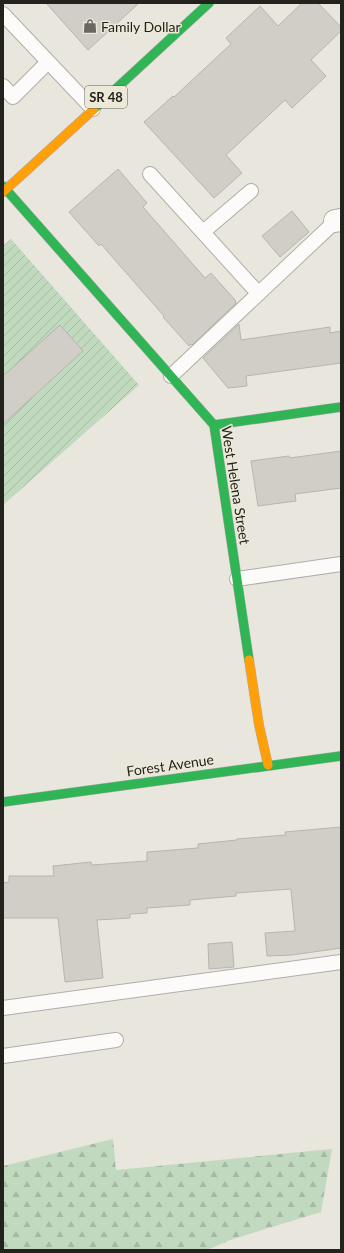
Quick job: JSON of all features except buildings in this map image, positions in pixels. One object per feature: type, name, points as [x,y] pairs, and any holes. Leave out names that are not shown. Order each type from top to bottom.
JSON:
[{"type":"street","name":"SR 48","points":[[4,189],[209,3]]},
{"type":"street","name":"West Helena Street","points":[[4,189],[214,425],[259,725],[268,765]]},
{"type":"street","points":[[214,425],[341,407]]},
{"type":"street","name":"Forest Avenue","points":[[3,802],[341,756]]},
{"type":"lane","points":[[3,14],[93,109]]},
{"type":"lane","points":[[3,86],[13,97],[48,62]]},
{"type":"lane","points":[[150,174],[258,293]]},
{"type":"lane","points":[[203,232],[251,191]]},
{"type":"lane","points":[[171,376],[258,293],[339,219]]},
{"type":"lane","points":[[237,580],[341,564]]},
{"type":"lane","points":[[3,1008],[341,962]]},
{"type":"lane","points":[[3,1056],[116,1040]]},
{"type":"green space","points":[[11,239],[139,385],[3,505],[3,246]]},
{"type":"green space","points":[[113,1139],[116,1170],[332,1149],[321,1212],[233,1239],[207,1250],[3,1250],[3,1166]]},
{"type":"traffic: fast","points":[[94,109],[209,3]]},
{"type":"traffic: fast","points":[[3,186],[214,425],[249,660]]},
{"type":"traffic: fast","points":[[214,425],[341,407]]},
{"type":"traffic: fast","points":[[3,802],[341,756]]},
{"type":"traffic: slow","points":[[3,192],[94,109]]},
{"type":"traffic: slow","points":[[249,660],[259,725],[268,765]]},
{"type":"place","name":"Family Dollar","points":[[90,26]]}]
